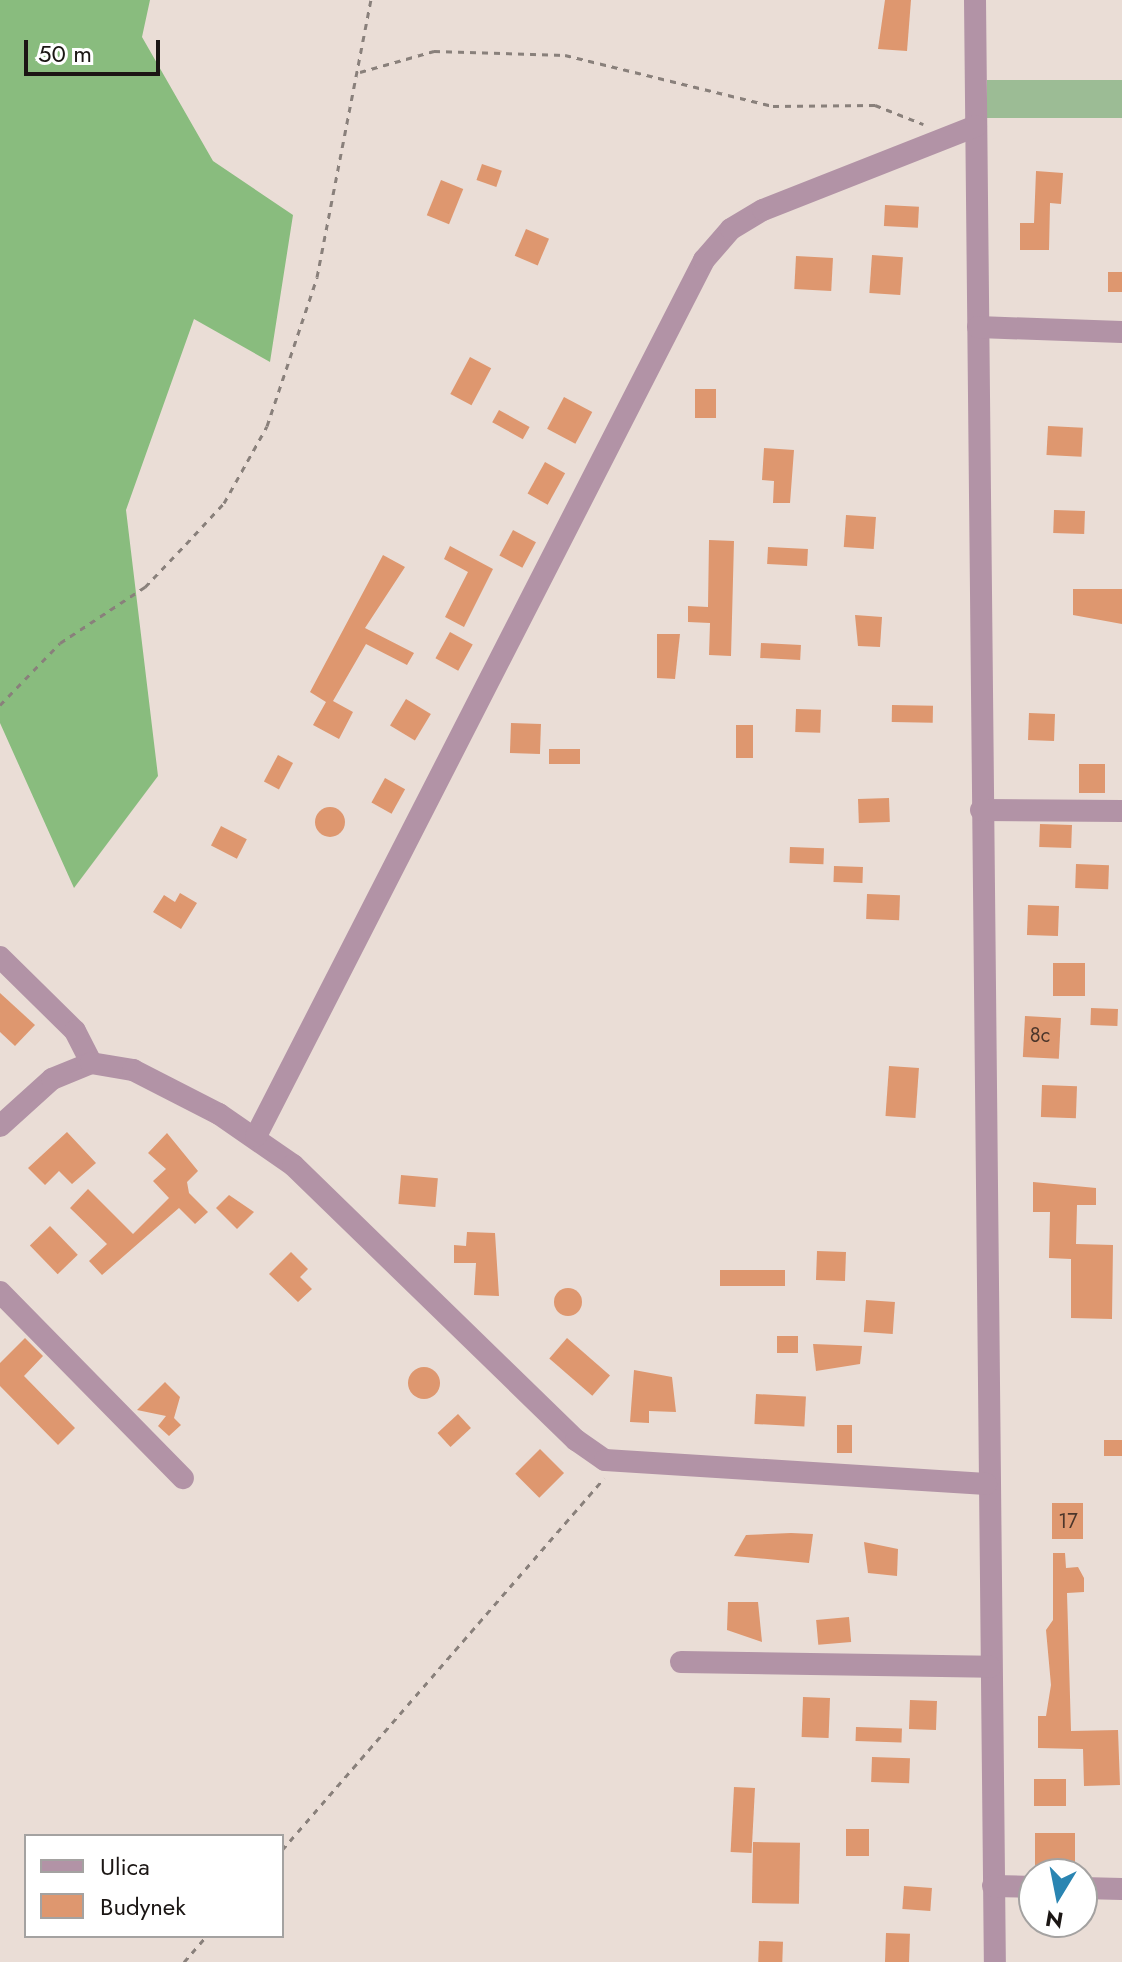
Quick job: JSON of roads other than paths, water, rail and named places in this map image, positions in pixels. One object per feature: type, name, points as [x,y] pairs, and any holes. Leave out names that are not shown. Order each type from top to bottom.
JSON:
[{"type":"street","points":[[975,0],[986,1484],[995,1962]]},
{"type":"street","points":[[256,1136],[704,260],[747,218],[938,136],[976,126]]},
{"type":"street","points":[[978,327],[1122,332]]},
{"type":"street","points":[[981,810],[1122,811]]},
{"type":"street","points":[[0,957],[75,1031],[91,1063]]},
{"type":"street","points":[[0,1126],[52,1079],[91,1063],[133,1070],[256,1136],[576,1440],[612,1462],[986,1484]]},
{"type":"street","points":[[0,1292],[183,1478]]},
{"type":"street","points":[[681,1662],[990,1667]]},
{"type":"street","points":[[993,1886],[1018,1887]]},
{"type":"street","points":[[1098,1888],[1122,1889]]}]
